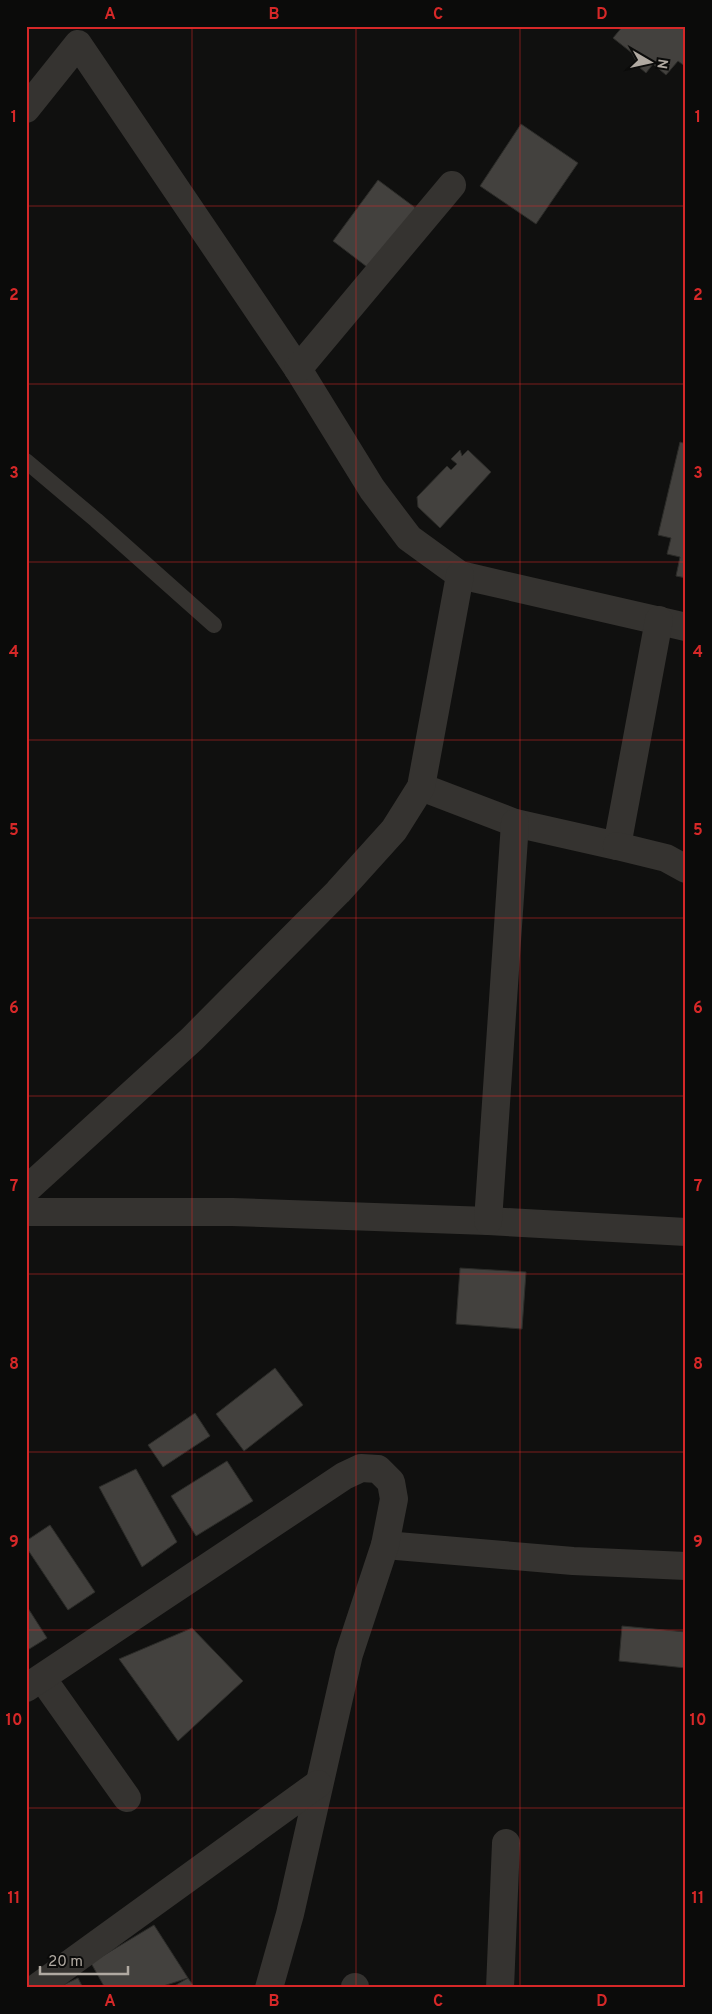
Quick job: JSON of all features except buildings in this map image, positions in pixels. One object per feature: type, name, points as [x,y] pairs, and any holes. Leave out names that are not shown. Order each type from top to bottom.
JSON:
[{"type":"street","points":[[26,109],[83,35],[298,369],[372,489],[409,538],[460,575],[686,627]]},
{"type":"street","points":[[298,369],[452,186]]},
{"type":"street","points":[[26,1190],[192,1039],[338,892],[394,830],[422,787],[460,575]]},
{"type":"street","points":[[617,846],[659,620]]},
{"type":"street","points":[[422,787],[516,823],[666,858],[686,869]]},
{"type":"street","points":[[488,1222],[516,823]]},
{"type":"street","points":[[26,1212],[232,1212],[686,1232]]},
{"type":"street","points":[[127,1798],[34,1683],[344,1476],[361,1468],[378,1469],[391,1482],[394,1498],[385,1545],[349,1654],[290,1914],[269,1988]]},
{"type":"street","points":[[385,1545],[572,1561],[686,1566]]},
{"type":"street","points":[[36,1988],[318,1784]]},
{"type":"street","points":[[500,1988],[506,1844]]},
{"type":"lane","points":[[26,461],[96,520],[214,625]]}]
